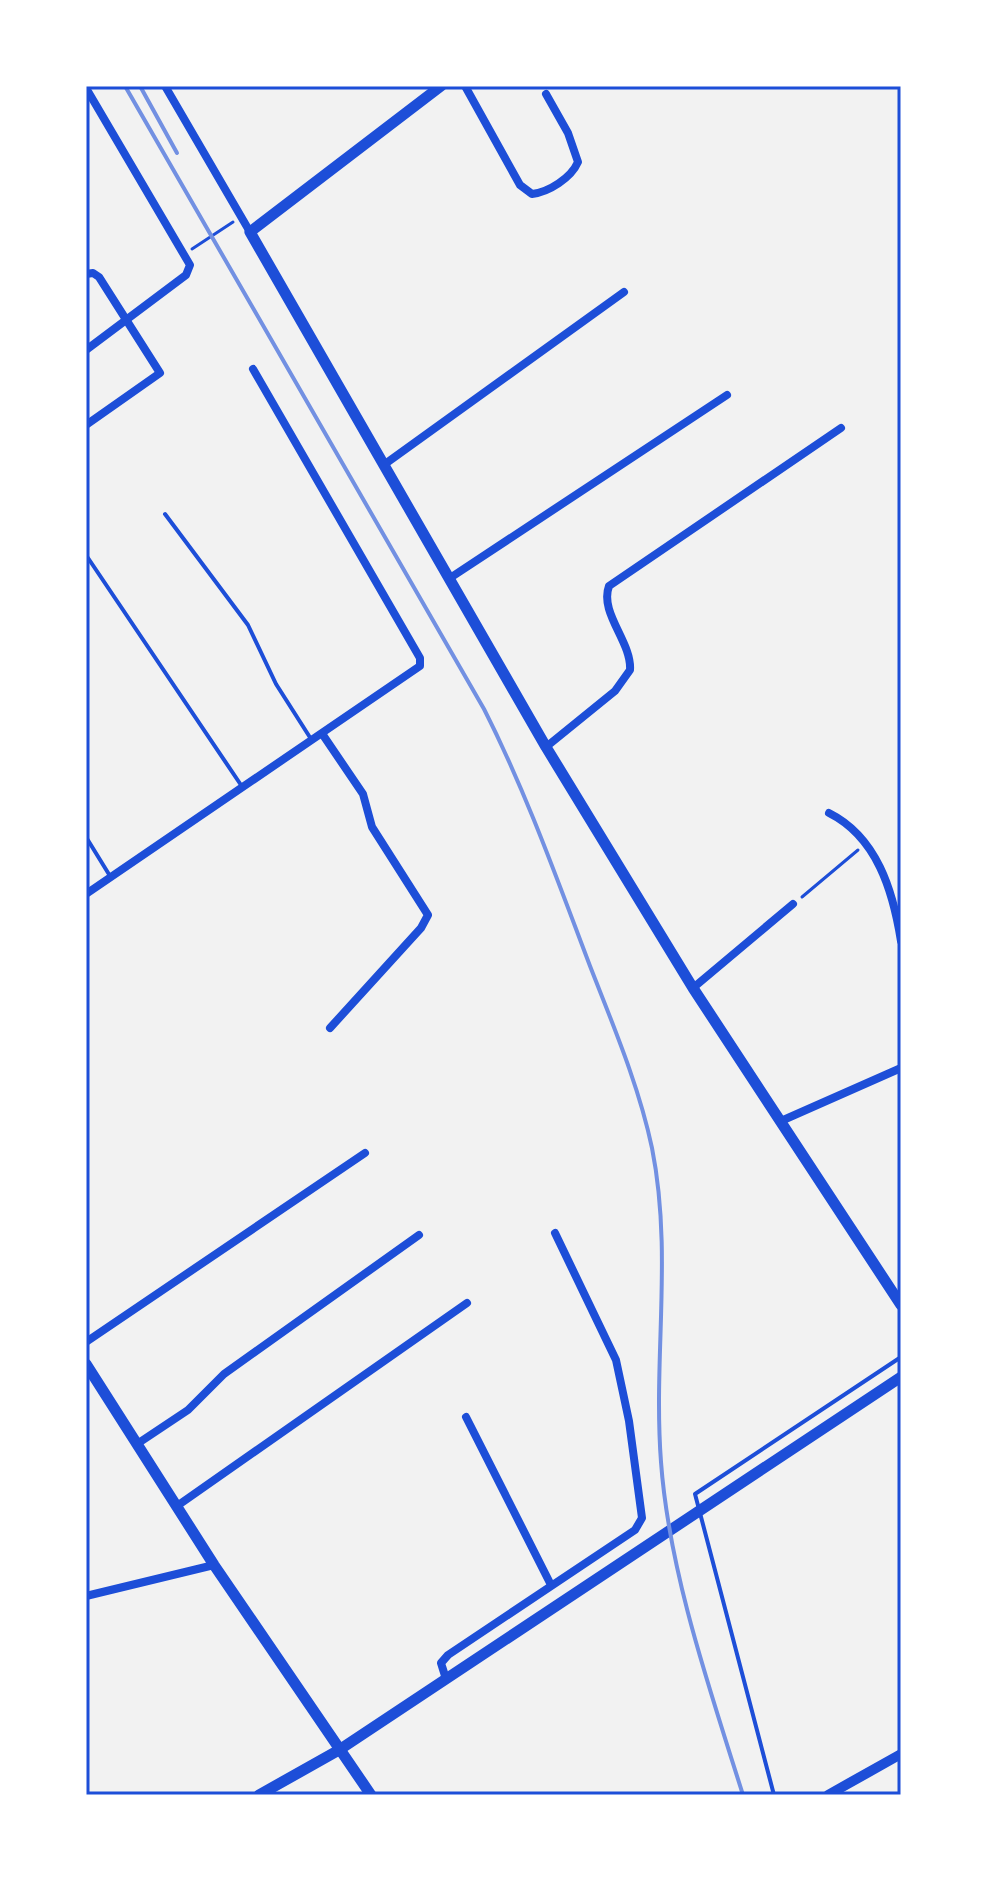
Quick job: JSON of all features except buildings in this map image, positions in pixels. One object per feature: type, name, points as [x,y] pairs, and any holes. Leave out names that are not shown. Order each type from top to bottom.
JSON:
[{"type":"main road","points":[[441,86],[250,232],[546,747],[693,988],[901,1305]]},
{"type":"main road","points":[[86,1364],[214,1565],[371,1795]]},
{"type":"main road","points":[[259,1795],[339,1750],[901,1377]]},
{"type":"street","points":[[165,86],[250,232]]},
{"type":"street","points":[[465,86],[520,185],[532,194],[546,191],[570,174],[578,162],[568,133],[546,94]]},
{"type":"street","points":[[86,88],[188,257],[186,275],[86,350]]},
{"type":"street","points":[[86,274],[93,273],[99,277],[160,373],[86,425]]},
{"type":"street","points":[[385,464],[624,292]]},
{"type":"street","points":[[86,894],[311,740],[323,735],[418,669],[421,662],[253,369]]},
{"type":"street","points":[[450,578],[727,395]]},
{"type":"street","points":[[546,747],[615,691],[630,670],[628,651],[607,602],[609,586],[841,428]]},
{"type":"street","points":[[323,735],[363,794],[372,827],[428,915],[421,928],[330,1028]]},
{"type":"street","points":[[829,813],[858,831],[866,843],[886,880],[901,941]]},
{"type":"street","points":[[693,988],[793,904]]},
{"type":"street","points":[[781,1121],[901,1068]]},
{"type":"street","points":[[86,1342],[365,1153]]},
{"type":"street","points":[[451,1676],[441,1667],[445,1657],[635,1530],[642,1518],[629,1421],[616,1360],[555,1233]]},
{"type":"street","points":[[137,1444],[188,1410],[224,1374],[419,1235]]},
{"type":"street","points":[[177,1506],[467,1303]]},
{"type":"street","points":[[466,1417],[551,1585]]},
{"type":"street","points":[[86,1596],[214,1565]]},
{"type":"street","points":[[828,1795],[901,1754]]},
{"type":"lane","points":[[165,514],[248,625],[276,684],[311,740]]},
{"type":"lane","points":[[86,555],[243,788]]},
{"type":"lane","points":[[86,837],[111,877]]},
{"type":"lane","points":[[774,1795],[695,1494],[901,1357]]},
{"type":"path","points":[[188,257],[242,216]]},
{"type":"path","points":[[793,904],[866,843]]},
{"type":"railway","points":[[125,86],[484,709],[514,772],[625,1056],[647,1125],[658,1187],[662,1266],[659,1423],[665,1504],[693,1630],[743,1795]]},
{"type":"railway","points":[[140,86],[177,153]]}]
